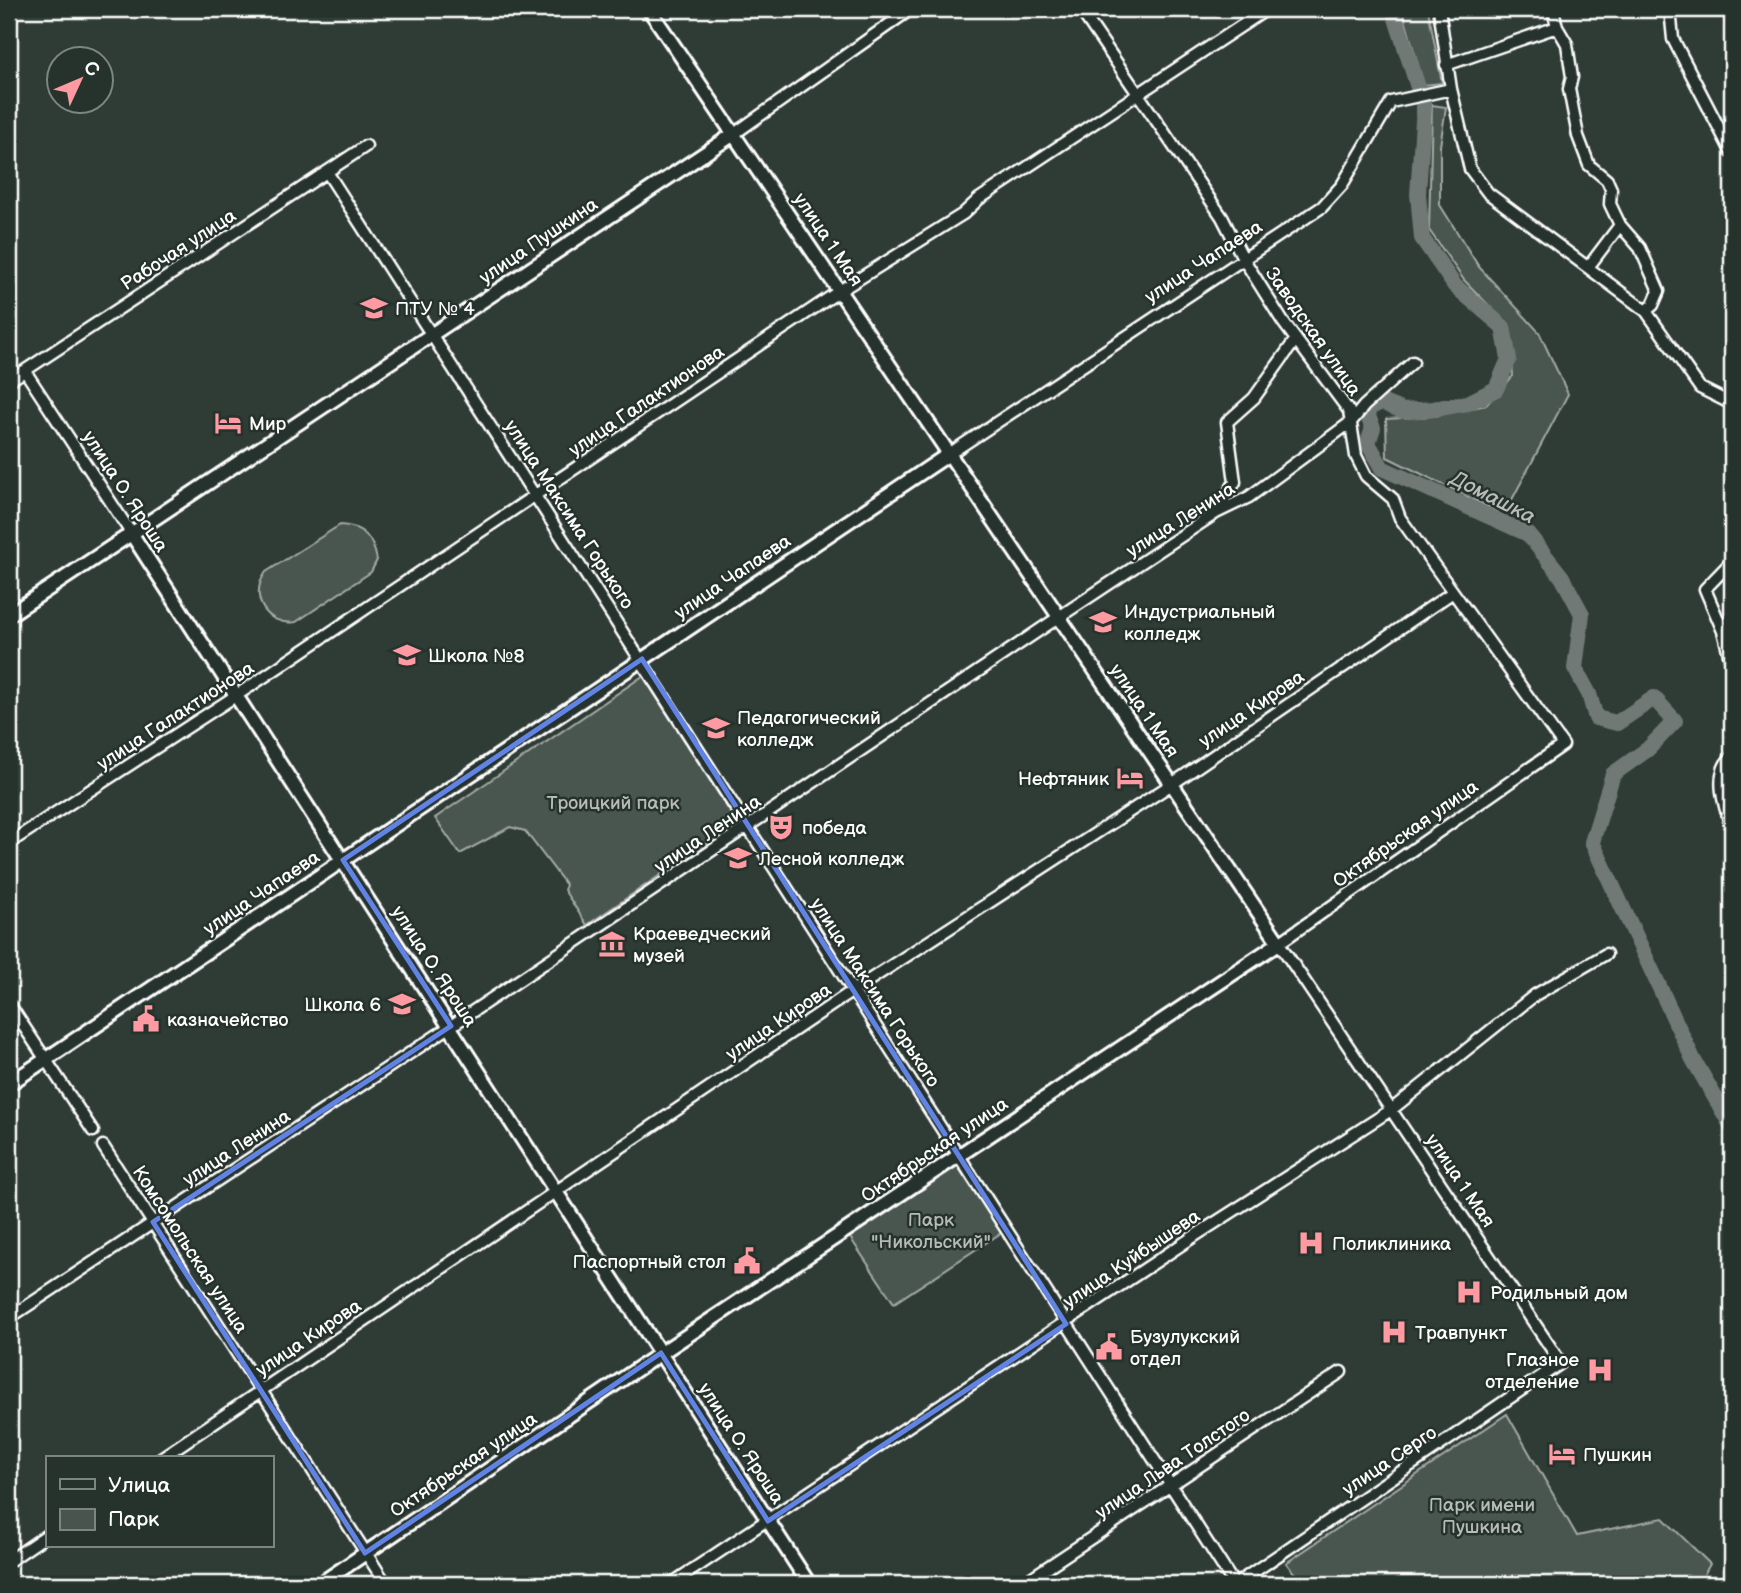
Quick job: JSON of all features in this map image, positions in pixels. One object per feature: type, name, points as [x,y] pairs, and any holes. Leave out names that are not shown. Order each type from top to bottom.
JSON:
[{"type":"main road","name":"улица 1 Мая","points":[[649,9],[1279,943]]},
{"type":"main road","name":"улица Пушкина","points":[[9,615],[734,134]]},
{"type":"main road","name":"улица Чапаева","points":[[9,1084],[949,454]]},
{"type":"main road","name":"улица О. Яроша","points":[[131,533],[809,1584]]},
{"type":"main road","name":"Октябрьская улица","points":[[320,1584],[661,1353],[1279,943]]},
{"type":"street","name":"улица Пушкина","points":[[734,134],[911,9]]},
{"type":"street","name":"Заводская улица","points":[[1080,9],[1222,217],[1243,258],[1296,339],[1349,411],[1356,456],[1366,476],[1393,499],[1400,519],[1560,740]]},
{"type":"street","name":"улица Галактионова","points":[[9,843],[537,496],[841,290],[963,214],[979,199],[1267,9]]},
{"type":"street","points":[[1439,9],[1446,65],[1470,169],[1488,193],[1646,311],[1700,388],[1732,404]]},
{"type":"street","points":[[1553,9],[1557,27],[1567,44],[1572,77],[1569,89],[1578,136],[1589,165],[1607,180],[1612,189],[1610,204],[1620,225],[1640,248],[1659,291],[1653,305],[1646,311]]},
{"type":"street","points":[[1670,13],[1673,39],[1732,153]]},
{"type":"street","points":[[1446,65],[1557,27]]},
{"type":"street","name":"улица Чапаева","points":[[949,454],[1322,207],[1342,185],[1391,102],[1451,89]]},
{"type":"street","name":"Рабочая улица","points":[[9,382],[366,146]]},
{"type":"street","name":"улица Максима Горького","points":[[327,172],[1235,1584]]},
{"type":"street","points":[[1589,266],[1620,225]]},
{"type":"street","points":[[1216,513],[1235,482],[1227,422],[1254,398],[1296,339]]},
{"type":"street","name":"улица Ленина","points":[[9,1318],[451,1026],[1216,513],[1250,497],[1351,422],[1364,406],[1413,362]]},
{"type":"street","name":"улица О. Яроша","points":[[25,371],[131,533]]},
{"type":"street","points":[[1732,561],[1706,589],[1728,629],[1732,666]]},
{"type":"street","name":"улица Кирова","points":[[164,1456],[854,990],[1171,784],[1453,593]]},
{"type":"street","name":"Октябрьская улица","points":[[1279,943],[1563,745],[1560,740]]},
{"type":"street","points":[[1732,757],[1727,761],[1721,775],[1726,814],[1732,829]]},
{"type":"street","name":"улица 1 Мая","points":[[1279,943],[1560,1363]]},
{"type":"street","name":"улица Куйбышева","points":[[671,1584],[1066,1324],[1196,1235],[1391,1110],[1535,995],[1606,954]]},
{"type":"street","points":[[9,1004],[93,1131]]},
{"type":"street","name":"Комсомольская улица","points":[[103,1146],[386,1584]]},
{"type":"street","name":"улица Серго","points":[[1235,1584],[1560,1363]]},
{"type":"street","name":"улица Льва Толстого","points":[[1022,1584],[1341,1372]]},
{"type":"street","points":[[9,1561],[46,1536]]},
{"type":"highlighted area","points":[[642,659],[1066,1324],[768,1521],[661,1353],[365,1553],[153,1222],[451,1026],[343,860]]},
{"type":"green space","points":[[1402,9],[1428,9],[1442,83],[1424,85]]},
{"type":"green space","points":[[1432,105],[1446,107],[1440,146],[1440,205],[1479,267],[1539,332],[1568,394],[1507,509],[1497,511],[1387,457],[1386,419],[1435,416],[1486,405],[1513,376],[1510,327],[1464,280],[1429,230]]},
{"type":"green space","points":[[340,525],[361,531],[370,540],[377,560],[371,572],[296,622],[276,620],[269,615],[263,608],[259,591],[266,572]]},
{"type":"green space","name":"Троицкий парк","points":[[643,676],[732,815],[732,826],[587,925],[564,890],[566,885],[525,831],[510,827],[460,854],[435,818]]},
{"type":"green space","name":"Парк \"Никольский\"","points":[[957,1165],[1001,1233],[894,1303],[849,1236]]},
{"type":"green space","name":"Парк имени Пушкина","points":[[1507,1414],[1577,1536],[1663,1518],[1710,1564],[1699,1584],[1303,1584],[1286,1563]]},
{"type":"waterway","name":"Домашка","points":[[1393,9],[1424,106],[1418,194],[1422,238],[1455,286],[1503,327],[1509,359],[1496,389],[1468,403],[1403,411],[1381,402],[1365,410],[1373,428],[1368,443],[1382,468],[1528,534],[1562,577],[1582,614],[1575,668],[1589,694],[1596,718],[1617,723],[1654,698],[1675,721],[1648,749],[1613,774],[1592,842],[1693,1059],[1732,1127]]},
{"type":"place","name":"ПТУ № 4","points":[[374,308]]},
{"type":"place","name":"Мир","points":[[228,423]]},
{"type":"place","name":"Индустриальный колледж","points":[[1103,622]]},
{"type":"place","name":"Школа №8","points":[[407,655]]},
{"type":"place","name":"Педагогический колледж","points":[[716,728]]},
{"type":"place","name":"Нефтяник","points":[[1130,778]]},
{"type":"place","name":"победа","points":[[781,827]]},
{"type":"place","name":"Лесной колледж","points":[[738,858]]},
{"type":"place","name":"Краеведческий музей","points":[[612,944]]},
{"type":"place","name":"Школа 6","points":[[402,1004]]},
{"type":"place","name":"казначейство","points":[[146,1019]]},
{"type":"place","name":"Поликлиника","points":[[1311,1243]]},
{"type":"place","name":"Паспортный стол","points":[[747,1261]]},
{"type":"place","name":"Родильный дом","points":[[1469,1292]]},
{"type":"place","name":"Травпункт","points":[[1394,1332]]},
{"type":"place","name":"Бузулукский отдел","points":[[1109,1347]]},
{"type":"place","name":"Глазное отделение","points":[[1600,1370]]},
{"type":"place","name":"Пушкин","points":[[1562,1454]]}]
